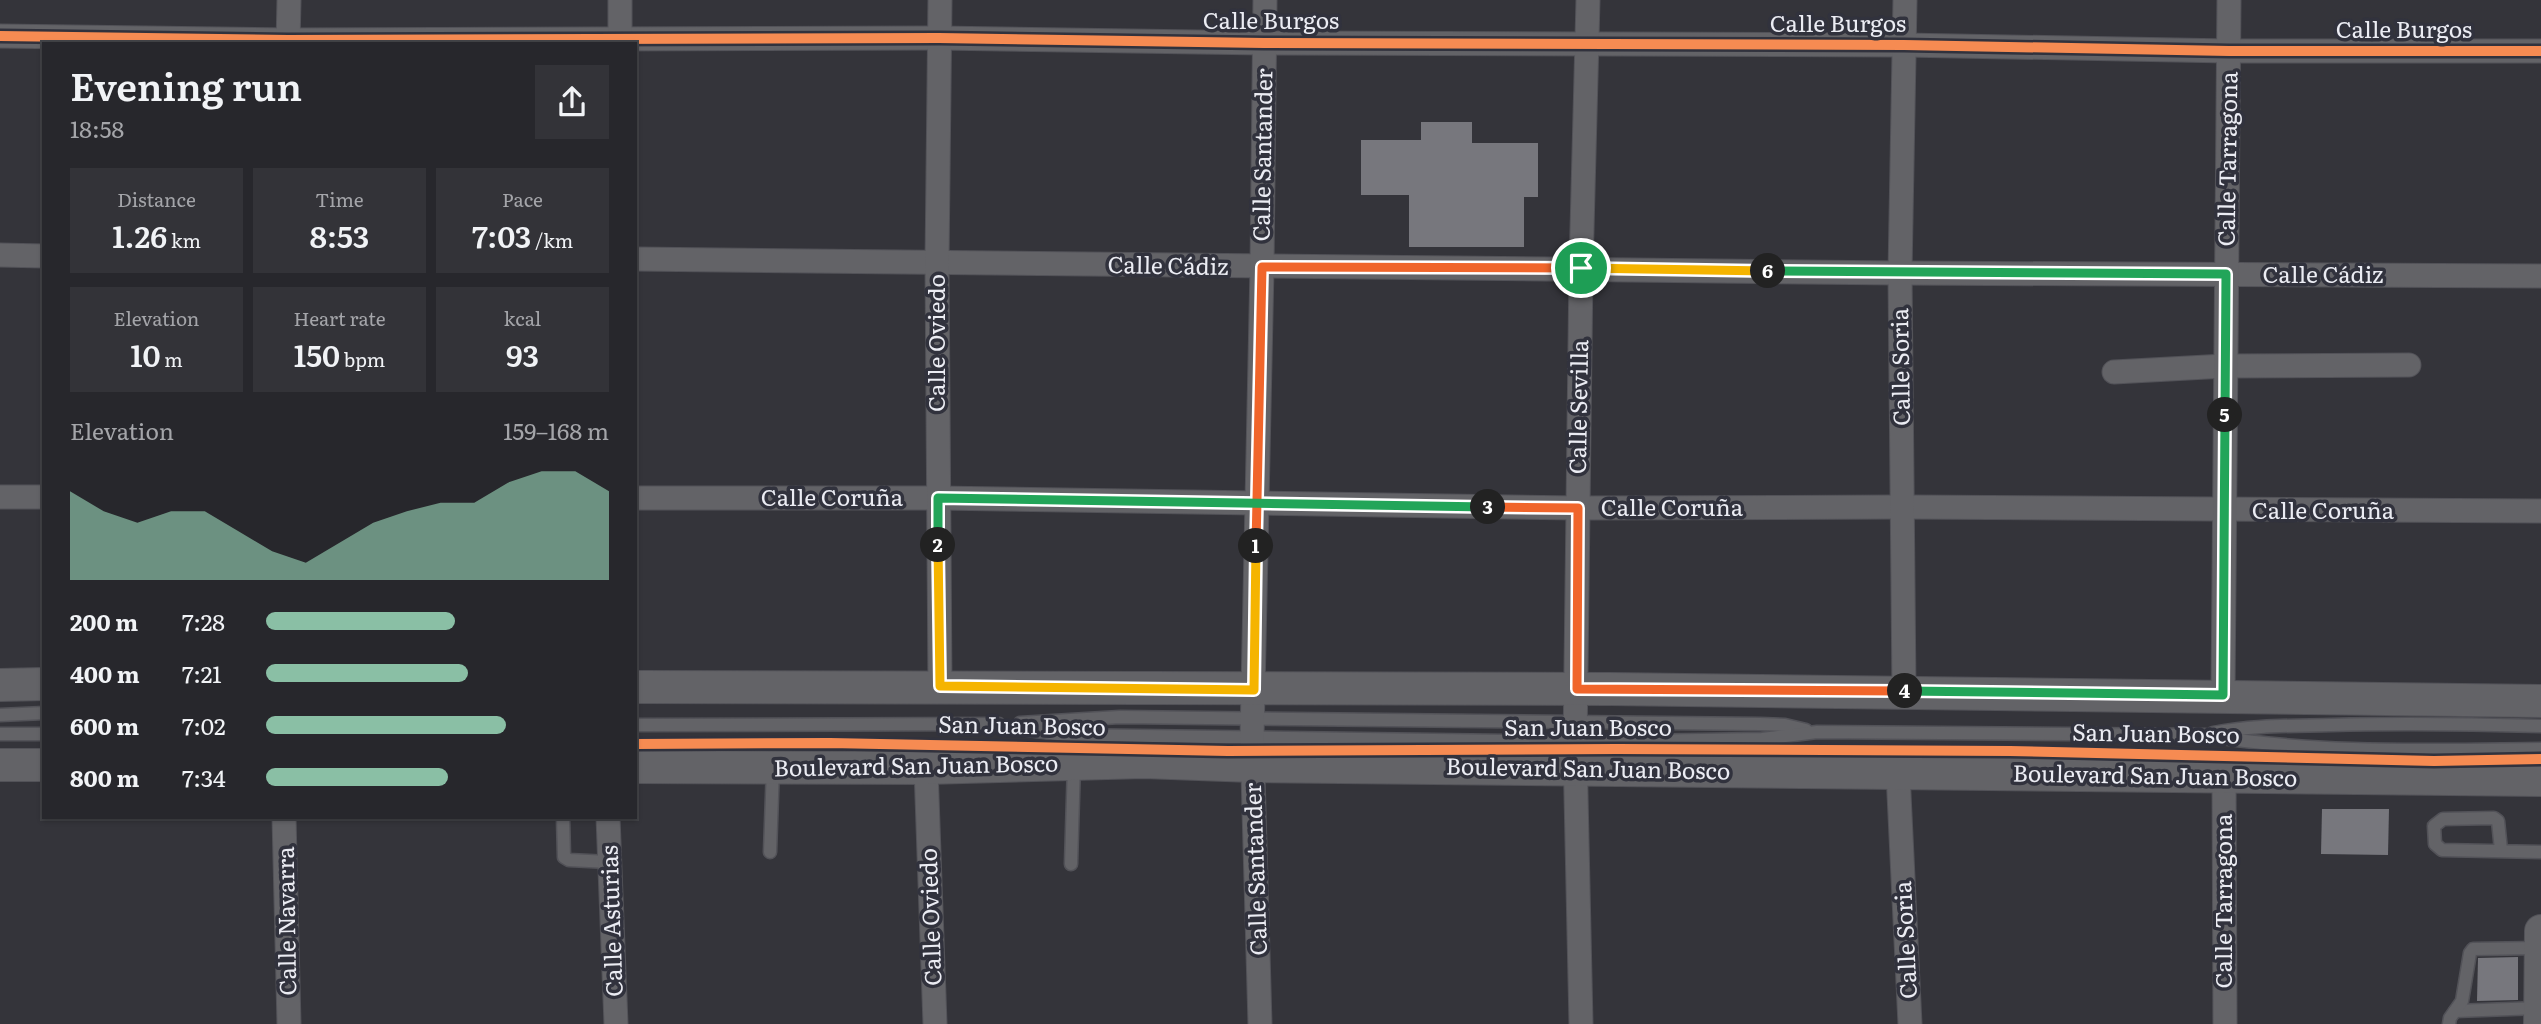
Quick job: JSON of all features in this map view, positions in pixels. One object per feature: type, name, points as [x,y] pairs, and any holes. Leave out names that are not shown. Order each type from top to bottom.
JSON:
[{"type":"street","points":[[288,42],[289,0]]},
{"type":"street","points":[[620,0],[620,42]]},
{"type":"street","name":"Calle Oviedo","points":[[940,0],[937,263],[940,686]]},
{"type":"street","name":"Calle Santander","points":[[1261,1024],[1253,728],[1265,0]]},
{"type":"street","name":"Calle Sevilla","points":[[1581,1024],[1576,744],[1581,268],[1588,0]]},
{"type":"street","name":"Calle Soria","points":[[1903,691],[1900,273],[1905,0]]},
{"type":"street","name":"Calle Tarragona","points":[[2223,695],[2229,0]]},
{"type":"street","name":"Calle Burgos","points":[[0,36],[288,42],[939,38],[1264,43],[1904,45],[2229,51],[2541,51]]},
{"type":"street","points":[[0,255],[42,256]]},
{"type":"street","name":"Calle Cádiz","points":[[637,259],[1900,273],[2541,276]]},
{"type":"street","points":[[2114,372],[2225,366],[2409,365]]},
{"type":"street","points":[[0,497],[42,498]]},
{"type":"street","name":"Calle Coruña","points":[[637,498],[938,498],[1578,508],[1903,507],[2541,512]]},
{"type":"street","points":[[0,685],[42,684]]},
{"type":"street","name":"Boulevard San Juan Bosco","points":[[637,687],[940,686],[1253,728],[1576,744],[1898,773],[2541,780]]},
{"type":"street","name":"Boulevard San Juan Bosco","points":[[637,767],[926,768],[1144,762],[1253,728],[1577,689],[2541,701]]},
{"type":"street","points":[[0,765],[42,765]]},
{"type":"street","name":"Calle Oviedo","points":[[926,768],[935,1024]]},
{"type":"street","name":"Calle Soria","points":[[1898,773],[1910,1024]]},
{"type":"street","name":"Calle Tarragona","points":[[2224,777],[2225,1024]]},
{"type":"street","name":"Calle Navarra","points":[[284,819],[289,1024]]},
{"type":"street","name":"Calle Asturias","points":[[608,819],[615,1024]]},
{"type":"street","points":[[2540,1016],[2541,931]]},
{"type":"lane","points":[[0,715],[42,713]]},
{"type":"lane","points":[[637,725],[993,725],[1120,717],[1253,728],[1576,744],[1762,740],[1817,732],[2204,734],[2235,729],[2407,723],[2541,726]]},
{"type":"lane","points":[[1576,744],[1760,724],[1785,725],[1817,732]]},
{"type":"lane","points":[[993,725],[1065,735],[1253,728]]},
{"type":"lane","points":[[0,734],[42,734]]},
{"type":"lane","points":[[2204,734],[2240,741],[2298,746],[2407,750],[2541,749]]},
{"type":"lane","points":[[1071,864],[1074,764]]},
{"type":"lane","points":[[770,852],[773,767]]},
{"type":"lane","points":[[2501,850],[2498,821],[2494,818],[2443,819],[2434,827],[2435,844],[2442,850],[2541,852]]},
{"type":"lane","points":[[563,819],[564,857],[569,860],[609,862]]},
{"type":"lane","points":[[2449,1024],[2462,1001],[2470,953],[2473,949],[2541,948]]},
{"type":"lane","points":[[2455,1011],[2540,1016]]},
{"type":"building","points":[[1421,122],[1472,122],[1472,143],[1538,143],[1538,197],[1524,197],[1524,247],[1409,247],[1409,195],[1361,195],[1361,140],[1421,140]]},
{"type":"building","points":[[2322,809],[2389,809],[2388,855],[2321,854]]},
{"type":"building","points":[[2518,957],[2518,1000],[2477,1001],[2478,958]]},
{"type":"cycle path","points":[[0,36],[288,40],[939,38],[1264,43],[1904,45],[2229,51],[2541,51]]},
{"type":"cycle path","name":"San Juan Bosco","points":[[637,744],[830,743],[1228,751],[2010,751],[2434,761],[2541,759]]},
{"type":"route","points":[[1581,268],[1262,267],[1256,504],[1254,690],[940,686],[938,498],[1256,504],[1578,508],[1577,689],[2223,695],[2226,274],[1581,268]]}]
